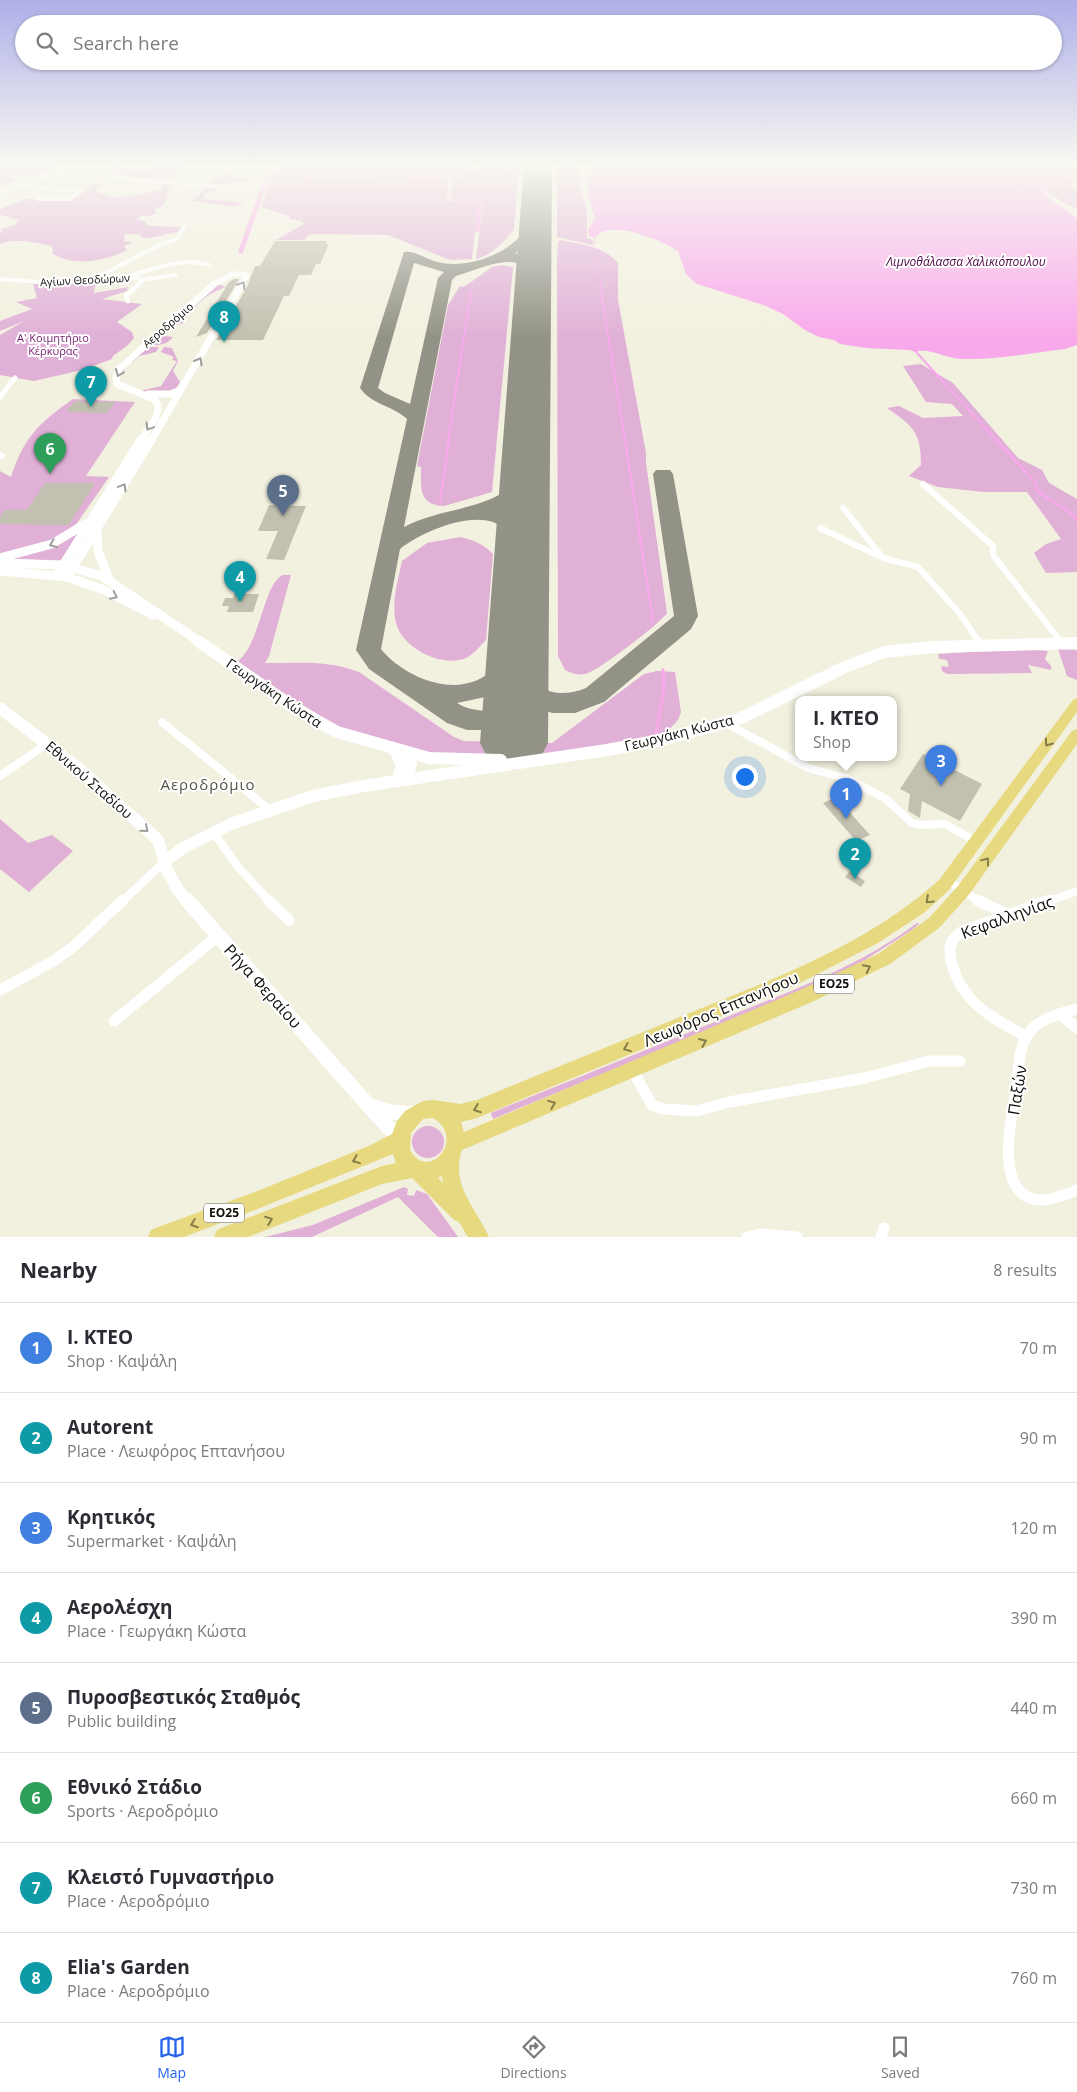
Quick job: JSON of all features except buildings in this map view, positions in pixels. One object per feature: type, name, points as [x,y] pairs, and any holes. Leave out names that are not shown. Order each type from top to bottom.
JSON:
[{"type":"main road","name":"Αεροδρόμιο","points":[[57,575],[134,452],[160,406],[154,399],[117,384],[116,376],[122,365],[219,280],[229,274],[245,274],[247,277],[181,390],[68,577]]},
{"type":"main road","points":[[140,394],[170,394],[181,390]]},
{"type":"main road","points":[[134,452],[143,453]]},
{"type":"main road","points":[[0,558],[39,549],[58,542],[93,517]]},
{"type":"main road","points":[[97,529],[98,551],[109,579]]},
{"type":"main road","name":"Γεωργάκη Κώστα","points":[[0,563],[63,565],[109,579],[324,726],[404,752],[451,773]]},
{"type":"main road","name":"Γεωργάκη Κώστα","points":[[0,570],[68,577],[104,590],[172,623]]},
{"type":"main road","name":"Γεωργάκη Κώστα","points":[[164,862],[185,846],[213,831],[336,791],[626,747],[726,723],[754,712],[870,656],[907,649],[1071,642]]},
{"type":"main road","name":"Λεωφόρος Επτανήσου","points":[[415,1114],[427,1110],[468,1112],[788,981],[873,938],[920,907],[948,880],[1077,703]]},
{"type":"main road","name":"Εθνικού Σταδίου","points":[[0,708],[48,743],[158,840],[164,862]]},
{"type":"main road","name":"Λεωφόρος Επτανήσου","points":[[224,1237],[382,1175],[414,1168],[432,1170],[453,1152],[633,1071],[823,989],[884,959],[934,923],[963,891],[1077,734]]},
{"type":"main road","points":[[402,780],[411,764],[404,752]]},
{"type":"main road","name":"Γεωργάκη Κώστα","points":[[404,752],[455,760],[546,759]]},
{"type":"main road","name":"Ρήγα Φεραίου","points":[[164,862],[178,890],[368,1105],[400,1138]]},
{"type":"main road","points":[[368,1105],[390,1112],[415,1114]]},
{"type":"main road","points":[[439,1110],[447,1115],[455,1126],[453,1185],[464,1216]]},
{"type":"main road","name":"ΕΟ25","points":[[158,1237],[263,1198],[377,1152],[400,1138],[406,1124],[415,1114]]},
{"type":"main road","points":[[400,1138],[403,1156],[464,1216],[479,1237]]},
{"type":"street","points":[[94,280],[156,246],[176,240],[185,226]]},
{"type":"street","points":[[127,277],[189,263],[205,263],[210,265]]},
{"type":"street","points":[[142,280],[176,275]]},
{"type":"street","name":"Αγίων Θεοδώρων","points":[[0,279],[44,283],[127,277],[142,280]]},
{"type":"street","name":"Αγίων Θεοδώρων","points":[[128,301],[127,294],[142,280]]},
{"type":"street","points":[[0,397],[15,378]]},
{"type":"street","points":[[923,484],[948,509],[977,530],[993,546],[992,556],[1071,642]]},
{"type":"street","points":[[843,508],[881,557]]},
{"type":"street","points":[[820,528],[891,562],[910,563],[918,567],[961,616],[981,645]]},
{"type":"street","points":[[162,722],[271,811]]},
{"type":"street","points":[[726,723],[795,761]]},
{"type":"street","points":[[0,776],[48,743]]},
{"type":"street","points":[[795,761],[808,768],[849,779],[886,798],[912,823],[920,825],[945,824],[977,842]]},
{"type":"street","points":[[213,831],[232,862],[258,892],[289,920]]},
{"type":"street","points":[[0,990],[47,965],[72,947],[164,862]]},
{"type":"street","points":[[948,880],[992,908],[1009,915]]},
{"type":"street","name":"Κεφαλληνίας","points":[[1027,1037],[991,1015],[966,995],[951,961],[949,945],[952,938],[963,932],[1077,891]]},
{"type":"street","points":[[114,1022],[218,935]]},
{"type":"street","points":[[1027,1037],[1038,1025],[1060,1014],[1077,1009]]},
{"type":"street","points":[[1060,1014],[1077,1028]]},
{"type":"street","name":"Παξών","points":[[1027,1037],[1015,1099],[1009,1149],[1012,1180],[1026,1196],[1037,1200],[1046,1200],[1077,1190]]},
{"type":"street","points":[[633,1071],[652,1105],[664,1109],[689,1111],[865,1078],[929,1061],[960,1061]]},
{"type":"street","points":[[747,1237],[760,1234],[796,1237]]},
{"type":"green space","points":[[17,223],[147,223],[146,225],[150,226],[181,227],[178,232],[156,237],[143,238],[139,234],[125,234],[124,241],[133,242],[124,246],[127,250],[100,260],[81,261],[62,258],[53,254],[52,246],[39,243],[13,241],[0,244],[0,233],[3,232],[0,230]]},
{"type":"green space","points":[[303,223],[476,223],[472,259],[450,260],[388,235],[314,234],[307,236],[305,240],[276,240],[304,224]]},
{"type":"green space","points":[[481,223],[514,223],[514,229],[507,238],[487,255],[476,259]]},
{"type":"green space","points":[[557,223],[587,223],[587,238],[593,240],[593,245],[557,237]]},
{"type":"green space","points":[[561,240],[599,249],[613,257],[618,263],[618,300],[646,453],[667,613],[642,636],[616,655],[594,670],[582,674],[565,670],[558,656],[557,261],[558,242]]},
{"type":"green space","points":[[502,265],[513,267],[492,492],[444,506],[436,505],[429,502],[423,494],[421,488],[421,467],[417,466],[448,305],[460,286],[464,287],[492,267]]},
{"type":"green space","name":"Α' Κοιμητήριο Κέρκυρας","points":[[116,279],[95,286],[94,293],[128,287],[127,291],[102,299],[142,304],[117,322],[132,332],[134,338],[112,359],[82,370],[34,381],[0,375],[0,335],[24,321],[0,331],[0,321],[32,309],[16,302],[37,298],[33,284]]},
{"type":"green space","points":[[218,284],[226,287],[212,293],[201,301],[183,323],[172,326],[165,336],[173,337],[168,342],[151,345]]},
{"type":"green space","points":[[145,347],[159,347],[156,352],[139,356],[133,362],[129,362],[118,379],[124,386],[140,391],[161,386],[177,361],[172,360],[174,357],[161,352],[164,347],[172,348],[178,361],[173,371],[180,382],[174,391],[160,394],[143,393],[128,389],[121,385],[117,380],[128,362]]},
{"type":"green space","points":[[921,364],[953,383],[1018,458],[1042,470],[1049,483],[1077,499],[1077,572],[1046,573],[1034,553],[1046,544],[1061,539],[1027,492],[984,492],[938,487],[909,476],[921,465],[921,454],[917,437],[909,425],[887,408],[899,406],[923,418],[963,416],[952,404],[926,402],[903,366]]},
{"type":"green space","points":[[73,399],[135,402],[86,476],[109,477],[75,526],[46,543],[0,554],[0,471],[11,477],[21,451],[34,432]]},
{"type":"green space","points":[[78,533],[61,561],[10,559],[61,543]]},
{"type":"green space","points":[[460,537],[478,543],[493,554],[486,640],[466,658],[446,660],[424,654],[406,640],[396,623],[394,607],[402,561],[427,543]]},
{"type":"green space","points":[[283,575],[291,575],[269,656],[265,663],[325,664],[359,672],[454,737],[464,741],[552,743],[644,674],[657,671],[675,672],[681,712],[678,720],[665,734],[558,753],[477,757],[430,753],[338,727],[259,678],[238,661],[246,653],[252,641],[271,590],[276,581]]},
{"type":"green space","points":[[1021,649],[1048,651],[1045,659],[1051,666],[1051,670],[1028,665],[1032,673],[947,674],[942,671],[941,666],[949,667],[947,660],[939,659],[938,654]]},
{"type":"green space","points":[[1058,649],[1077,650],[1077,680],[1067,676]]},
{"type":"green space","points":[[0,819],[28,843],[52,835],[73,851],[29,892],[0,869]]},
{"type":"green space","points":[[917,923],[919,924],[912,930],[857,965],[780,1001],[493,1119],[491,1113],[825,976],[873,952]]},
{"type":"green space","points":[[428,1126],[439,1131],[444,1142],[439,1153],[428,1158],[417,1153],[412,1142],[417,1131]]},
{"type":"green space","points":[[404,1187],[408,1189],[407,1195],[414,1196],[416,1190],[427,1194],[458,1237],[438,1237],[398,1197],[312,1237],[265,1237],[313,1225]]},
{"type":"water","name":"Λιμνοθάλασσα Χαλικιόπουλου","points":[[592,223],[1077,223],[1077,345],[1065,349],[1014,356],[963,359],[923,351],[918,351],[917,353],[910,350],[866,348],[840,344],[805,330],[783,314],[766,306],[697,284],[686,274],[678,251],[661,242],[623,230],[602,232],[595,238],[589,236],[588,230]]},
{"type":"waterway","points":[[241,251],[251,223]]},
{"type":"waterway","points":[[477,230],[478,223]]},
{"type":"waterway","points":[[595,237],[595,245]]},
{"type":"waterway","points":[[595,249],[601,285]]},
{"type":"waterway","points":[[600,284],[625,441]]},
{"type":"waterway","points":[[448,441],[471,291]]},
{"type":"waterway","points":[[917,353],[997,441]]},
{"type":"waterway","points":[[440,501],[449,440]]},
{"type":"waterway","points":[[625,440],[653,621]]},
{"type":"waterway","points":[[996,440],[1035,482],[1037,491],[1072,514],[1077,521]]},
{"type":"waterway","points":[[656,735],[664,688],[663,670]]},
{"type":"taxiway","points":[[495,259],[521,242],[529,234],[534,223]]},
{"type":"taxiway","points":[[409,255],[369,388],[378,397],[406,409],[416,418]]},
{"type":"taxiway","points":[[411,257],[449,268],[471,267],[495,259]]},
{"type":"taxiway","points":[[495,259],[516,257],[531,263],[533,271]]},
{"type":"taxiway","points":[[389,547],[445,278],[451,273],[465,269]]},
{"type":"taxiway","points":[[517,663],[521,682],[534,696],[552,703],[575,703],[595,695],[683,623],[686,616],[663,474]]},
{"type":"taxiway","points":[[472,511],[502,502],[515,494],[525,482]]},
{"type":"taxiway","points":[[389,547],[400,538],[418,528],[460,516],[482,514],[500,518],[514,527],[522,543]]},
{"type":"taxiway","points":[[389,547],[368,650],[378,663],[456,716],[467,720],[484,720]]},
{"type":"taxiway","points":[[421,690],[452,694],[467,693],[481,689],[493,683],[504,674],[513,662],[518,646]]},
{"type":"runway","points":[[514,743],[536,223]]},
{"type":"place","name":"Elia's Garden","points":[[224,342]]},
{"type":"place","name":"Κλειστό Γυμναστήριο","points":[[91,407]]},
{"type":"place","name":"Εθνικό Στάδιο","points":[[50,474]]},
{"type":"place","name":"Πυροσβεστικός Σταθμός","points":[[283,516]]},
{"type":"place","name":"Αερολέσχη","points":[[240,602]]},
{"type":"place","name":"Κρητικός","points":[[941,786]]},
{"type":"place","name":"Ι. ΚΤΕΟ","points":[[846,819]]},
{"type":"place","name":"Autorent","points":[[855,879]]},
{"type":"district","name":"Αεροδρόμιο","points":[[208,785]]}]
